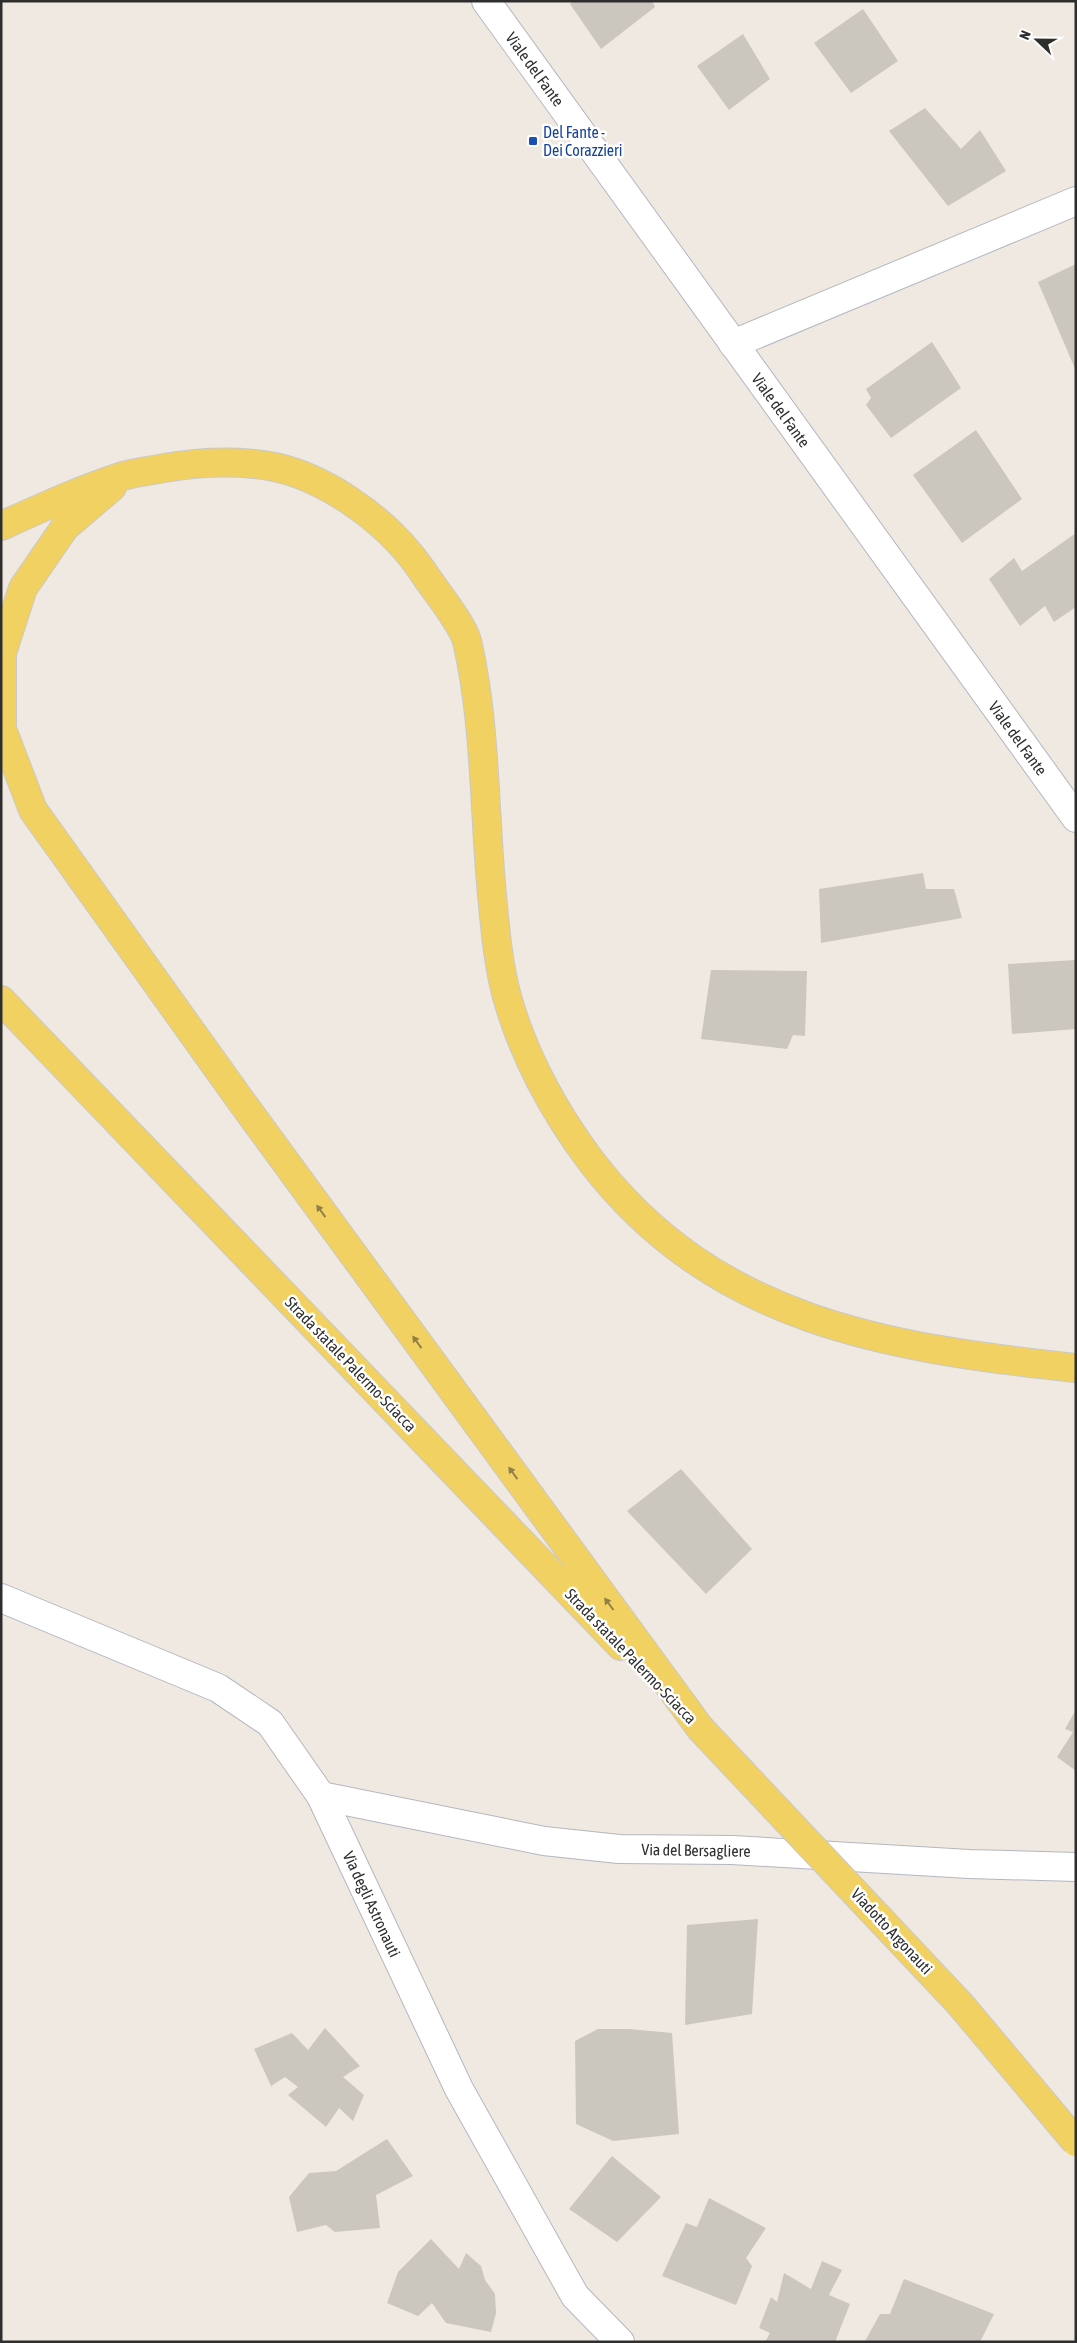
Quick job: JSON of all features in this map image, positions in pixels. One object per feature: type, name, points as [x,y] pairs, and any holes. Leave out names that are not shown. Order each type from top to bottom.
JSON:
[{"type":"main road","points":[[1,526],[127,474],[195,463],[258,464],[307,477],[363,508],[409,551],[466,635],[479,719],[495,928],[506,992],[526,1050],[559,1113],[592,1162],[642,1219],[705,1268],[780,1308],[856,1334],[972,1357],[1076,1368]]},
{"type":"main road","points":[[127,474],[65,527],[23,588],[2,653],[2,729],[33,810],[247,1109],[700,1728]]},
{"type":"main road","points":[[1,508],[52,504]]},
{"type":"main road","name":"Strada statale Palermo-Sciacca","points":[[1,1000],[700,1728]]},
{"type":"main road","name":"Viadotto Argonauti","points":[[700,1728],[960,2004],[1076,2142]]},
{"type":"street","name":"Viale del Fante","points":[[486,1],[1076,818]]},
{"type":"street","points":[[733,344],[1076,201]]},
{"type":"street","name":"Via degli Astronauti","points":[[1,1598],[218,1688],[270,1724],[321,1796],[459,2089],[575,2296],[620,2342]]},
{"type":"street","name":"Via del Bersagliere","points":[[321,1796],[544,1841],[619,1849],[732,1850],[969,1864],[1076,1867]]},
{"type":"building","points":[[574,1],[652,1],[655,7],[601,49],[570,4]]},
{"type":"building","points":[[863,9],[898,61],[851,93],[814,43]]},
{"type":"building","points":[[743,34],[770,79],[729,110],[697,66]]},
{"type":"building","points":[[925,108],[961,149],[980,130],[1006,171],[948,206],[889,131]]},
{"type":"building","points":[[1076,264],[1076,371],[1038,282]]},
{"type":"building","points":[[932,342],[961,388],[891,438],[866,405],[871,398],[866,389]]},
{"type":"building","points":[[976,430],[1022,499],[962,543],[913,475]]},
{"type":"building","points":[[1076,533],[1076,607],[1054,622],[1045,606],[1020,626],[989,579],[1014,558],[1022,571]]},
{"type":"building","points":[[923,873],[926,889],[954,889],[962,918],[821,943],[819,889]]},
{"type":"building","points":[[1076,960],[1076,1029],[1012,1034],[1008,964]]},
{"type":"building","points":[[711,970],[807,971],[805,1036],[793,1035],[787,1049],[701,1039]]},
{"type":"building","points":[[681,1469],[752,1549],[706,1594],[627,1511]]},
{"type":"building","points":[[1074,1713],[1076,1714],[1076,1771],[1057,1757],[1073,1732],[1065,1729]]},
{"type":"building","points":[[758,1919],[752,2014],[685,2025],[687,1925]]},
{"type":"building","points":[[325,2028],[360,2066],[343,2077],[364,2095],[353,2121],[339,2108],[326,2127],[288,2095],[298,2087],[285,2077],[271,2086],[254,2049],[292,2033],[308,2050]]},
{"type":"building","points":[[598,2029],[629,2029],[672,2033],[679,2134],[613,2141],[576,2124],[575,2041]]},
{"type":"building","points":[[387,2139],[413,2176],[376,2195],[380,2228],[335,2232],[326,2225],[297,2232],[289,2197],[309,2173],[336,2171]]},
{"type":"building","points":[[612,2156],[661,2197],[617,2242],[569,2209]]},
{"type":"building","points":[[709,2198],[766,2228],[746,2258],[752,2266],[736,2305],[662,2276],[686,2223],[697,2227]]},
{"type":"building","points":[[431,2239],[459,2269],[466,2253],[481,2266],[485,2280],[495,2294],[496,2313],[491,2332],[446,2323],[432,2303],[418,2316],[387,2303],[398,2272]]},
{"type":"building","points":[[822,2261],[842,2270],[829,2295],[850,2304],[835,2342],[765,2342],[770,2333],[759,2328],[771,2297],[777,2302],[784,2273],[811,2289]]},
{"type":"building","points":[[904,2279],[994,2314],[980,2342],[865,2341],[880,2314],[890,2314]]},
{"type":"place","name":"Del Fante - Dei Corazzieri","points":[[533,141]]}]
